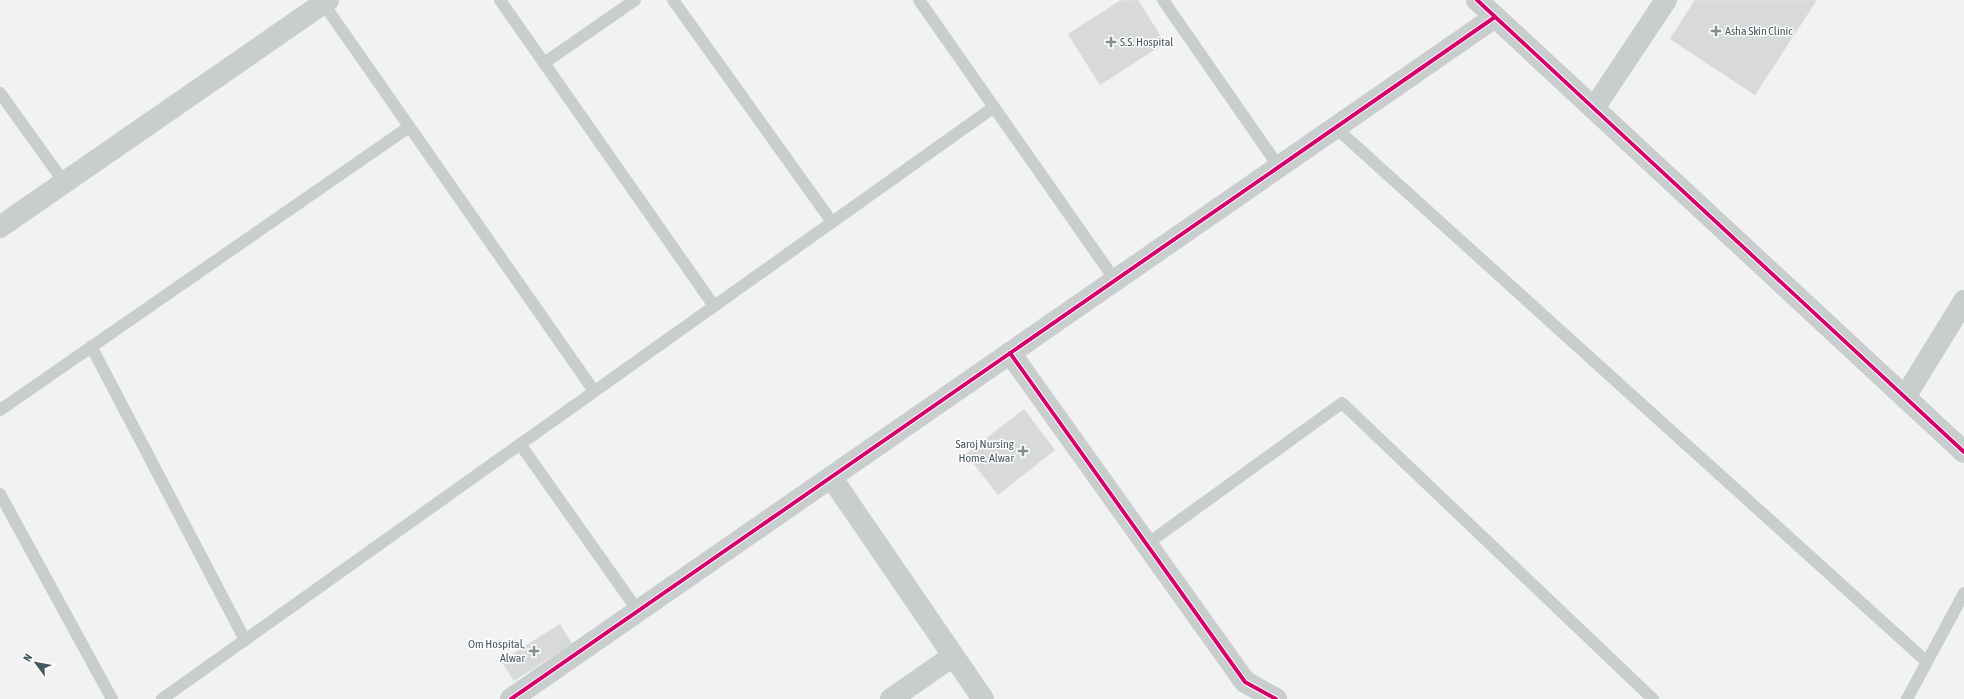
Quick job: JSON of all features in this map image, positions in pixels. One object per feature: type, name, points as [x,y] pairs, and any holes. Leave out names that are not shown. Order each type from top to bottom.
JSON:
[{"type":"street","points":[[1477,0],[1964,452]]},
{"type":"street","points":[[1594,108],[1666,0]]},
{"type":"street","points":[[0,227],[326,2]]},
{"type":"street","points":[[511,699],[1495,17]]},
{"type":"street","points":[[1905,397],[1964,301]]},
{"type":"street","points":[[1010,353],[1245,682],[1276,699]]},
{"type":"street","points":[[831,477],[983,699]]},
{"type":"street","points":[[891,699],[953,656]]},
{"type":"lane","points":[[500,0],[714,306]]},
{"type":"lane","points":[[544,63],[635,0]]},
{"type":"lane","points":[[673,0],[832,222]]},
{"type":"lane","points":[[919,0],[1115,280]]},
{"type":"lane","points":[[1163,0],[1278,167]]},
{"type":"lane","points":[[326,2],[409,127],[594,391]]},
{"type":"lane","points":[[0,93],[64,182]]},
{"type":"lane","points":[[162,699],[994,107]]},
{"type":"lane","points":[[0,410],[409,127]]},
{"type":"lane","points":[[1336,128],[1927,662]]},
{"type":"lane","points":[[91,346],[245,640]]},
{"type":"lane","points":[[1147,544],[1342,403],[1652,699]]},
{"type":"lane","points":[[520,444],[638,611]]},
{"type":"lane","points":[[0,494],[112,699]]},
{"type":"lane","points":[[1907,699],[1964,593]]},
{"type":"building","points":[[1121,0],[1138,0],[1165,43],[1100,85],[1068,34]]},
{"type":"building","points":[[1695,0],[1817,0],[1755,95],[1670,39]]},
{"type":"building","points":[[1024,409],[1055,450],[998,495],[966,454]]},
{"type":"building","points":[[560,624],[572,644],[514,681],[501,661]]},
{"type":"cycle path","points":[[1477,0],[1964,452]]},
{"type":"cycle path","points":[[511,699],[1495,17]]},
{"type":"cycle path","points":[[1010,353],[1245,682],[1276,699]]},
{"type":"place","name":"Asha Skin Clinic","points":[[1716,31]]},
{"type":"place","name":"S.S. Hospital","points":[[1111,42]]},
{"type":"place","name":"Saroj Nursing Home, Alwar","points":[[1023,451]]},
{"type":"place","name":"Om Hospital, Alwar","points":[[534,651]]}]
